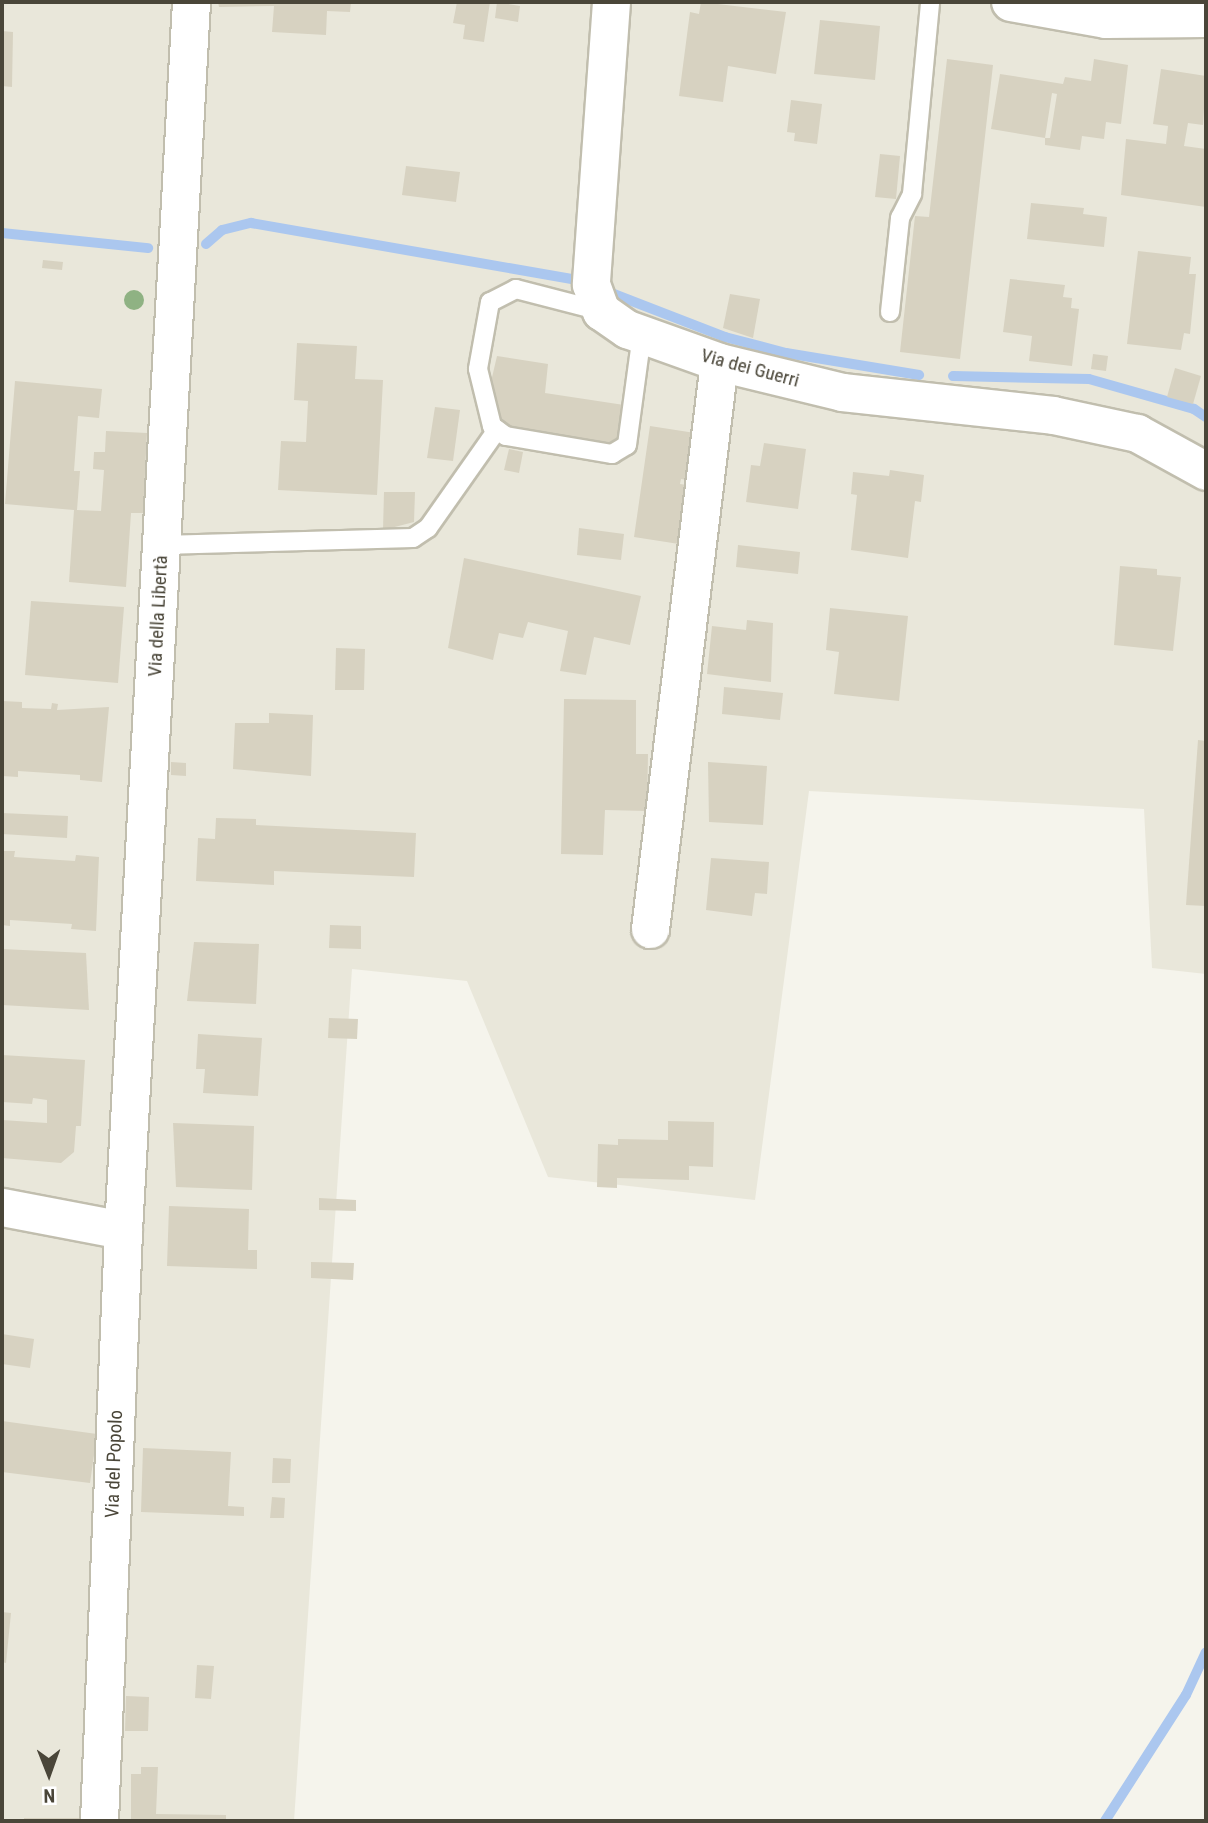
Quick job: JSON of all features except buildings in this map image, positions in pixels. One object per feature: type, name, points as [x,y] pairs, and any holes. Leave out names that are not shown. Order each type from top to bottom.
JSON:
[{"type":"street","name":"Via della Libertà","points":[[123,1230],[191,2]]},
{"type":"street","points":[[601,311],[592,284],[611,2]]},
{"type":"street","points":[[1011,2],[1106,19],[1206,18]]},
{"type":"street","name":"Via dei Guerri","points":[[601,311],[642,334],[719,362],[842,392],[1053,415],[1137,433],[1206,471]]},
{"type":"street","points":[[650,929],[719,362]]},
{"type":"street","points":[[2,1207],[123,1230]]},
{"type":"street","name":"Via del Popolo","points":[[99,1821],[123,1230]]},
{"type":"lane","points":[[890,312],[900,218],[912,194],[930,2]]},
{"type":"lane","points":[[601,311],[516,289],[490,302],[478,369],[484,405],[497,430],[506,436],[612,454],[627,445],[642,334]]},
{"type":"lane","points":[[162,545],[413,538],[428,528],[497,430]]},
{"type":"shaded area","points":[[2,2],[1206,2],[1206,974],[1152,968],[1144,809],[809,791],[755,1200],[548,1177],[467,981],[352,969],[294,1821],[2,1821]]},
{"type":"waterway","points":[[206,244],[222,230],[251,223],[573,279]]},
{"type":"waterway","points":[[2,233],[148,248]]},
{"type":"waterway","points":[[606,291],[725,337],[786,353],[919,375]]},
{"type":"waterway","points":[[953,376],[1089,379],[1194,409],[1206,417]]},
{"type":"waterway","points":[[1105,1821],[1186,1695],[1206,1652]]}]
